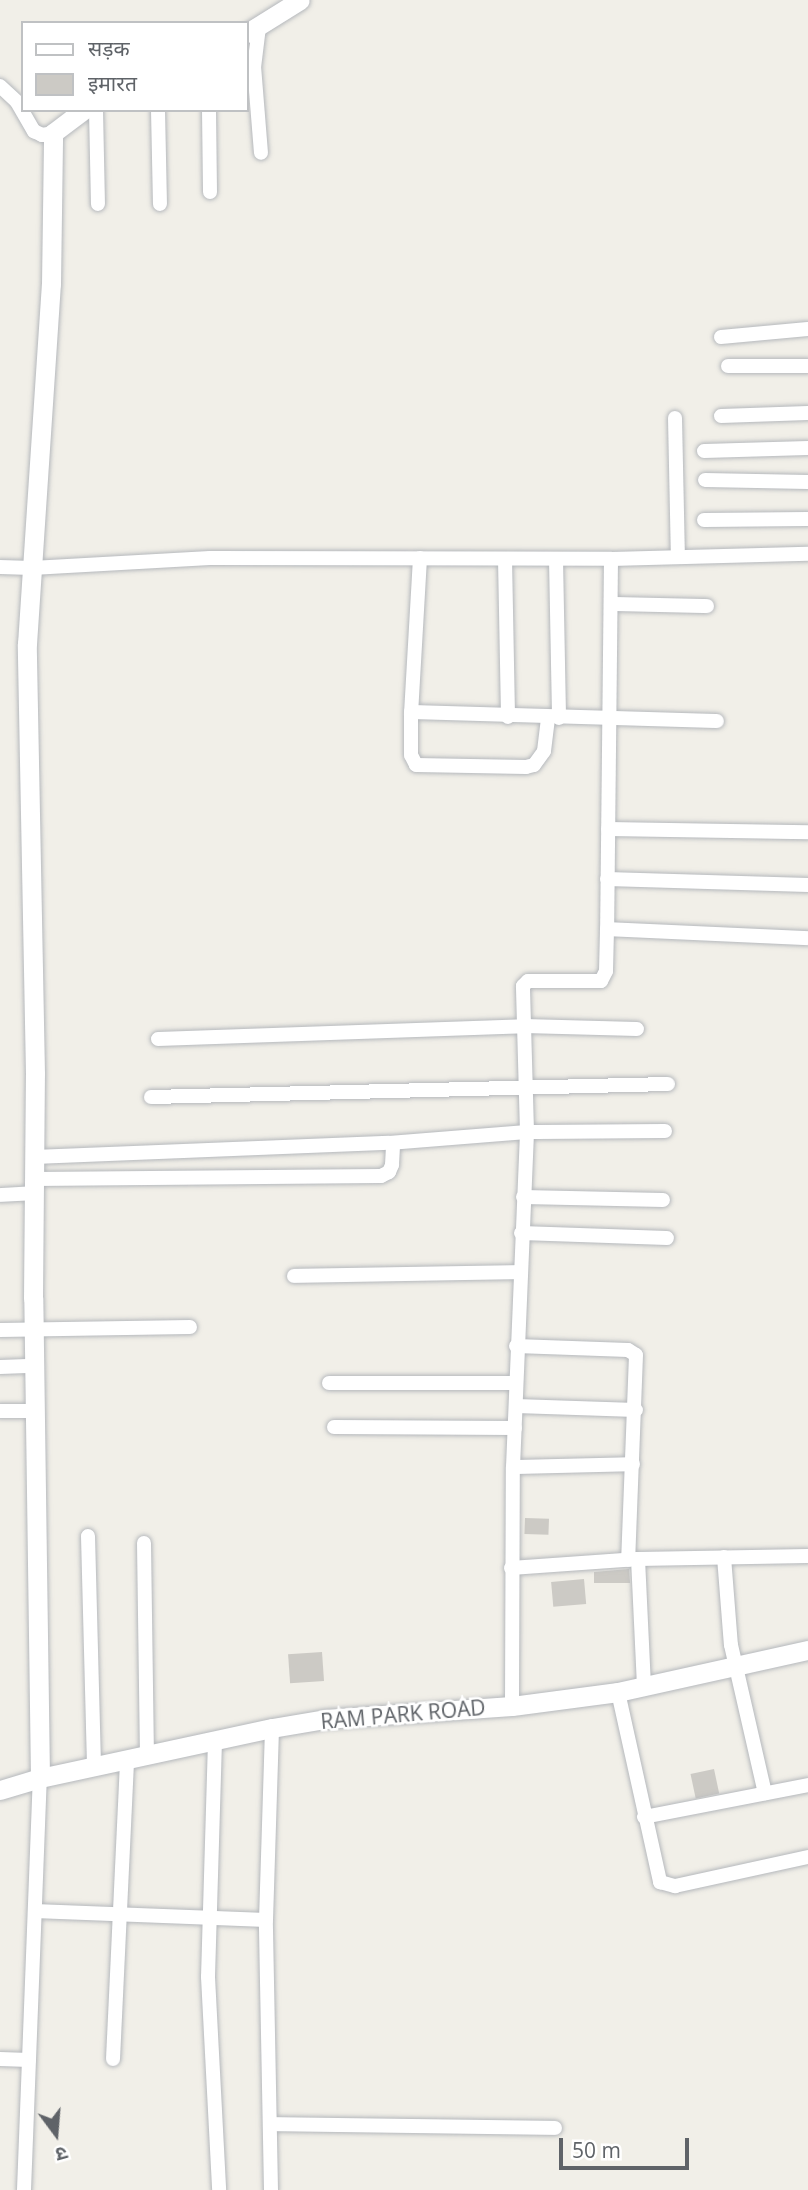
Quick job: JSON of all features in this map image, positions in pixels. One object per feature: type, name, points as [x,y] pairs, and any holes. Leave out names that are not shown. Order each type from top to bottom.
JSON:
[{"type":"street","points":[[261,153],[253,30],[300,0]]},
{"type":"street","points":[[0,86],[21,110]]},
{"type":"street","points":[[22,112],[34,131],[42,135],[53,133],[80,112]]},
{"type":"street","points":[[96,112],[98,204]]},
{"type":"street","points":[[158,112],[160,204]]},
{"type":"street","points":[[209,112],[210,192]]},
{"type":"street","points":[[24,2190],[40,1778],[33,1329],[33,871],[27,644],[51,284],[53,133]]},
{"type":"street","points":[[721,337],[808,329]]},
{"type":"street","points":[[728,366],[808,366]]},
{"type":"street","points":[[721,416],[808,413]]},
{"type":"street","points":[[675,418],[678,557]]},
{"type":"street","points":[[704,451],[808,448]]},
{"type":"street","points":[[705,480],[808,482]]},
{"type":"street","points":[[704,520],[808,519]]},
{"type":"street","points":[[0,567],[32,568],[210,558],[611,559],[808,554]]},
{"type":"street","points":[[420,558],[411,712],[411,755],[416,765],[526,768],[534,765],[544,751],[553,718],[556,559]]},
{"type":"street","points":[[505,559],[508,717]]},
{"type":"street","points":[[512,1706],[511,1568],[515,1383],[527,1132],[524,983],[594,981],[605,977],[611,719],[611,559]]},
{"type":"street","points":[[611,604],[708,606]]},
{"type":"street","points":[[411,712],[508,717],[717,721]]},
{"type":"street","points":[[608,829],[808,832]]},
{"type":"street","points":[[607,878],[808,885]]},
{"type":"street","points":[[607,929],[808,938]]},
{"type":"street","points":[[158,1039],[524,1026],[637,1029]]},
{"type":"street","points":[[151,1097],[668,1084]]},
{"type":"street","points":[[34,1157],[393,1143],[527,1132],[665,1131]]},
{"type":"street","points":[[0,1195],[34,1186],[381,1176],[389,1172],[392,1165],[393,1143]]},
{"type":"street","points":[[523,1197],[663,1200]]},
{"type":"street","points":[[521,1233],[667,1238]]},
{"type":"street","points":[[294,1276],[519,1272]]},
{"type":"street","points":[[0,1329],[190,1327]]},
{"type":"street","points":[[516,1346],[633,1352],[637,1360],[633,1559],[644,1687]]},
{"type":"street","points":[[0,1367],[34,1366]]},
{"type":"street","points":[[329,1383],[515,1383]]},
{"type":"street","points":[[516,1406],[636,1410]]},
{"type":"street","points":[[0,1411],[34,1411]]},
{"type":"street","points":[[334,1427],[514,1428]]},
{"type":"street","points":[[513,1467],[633,1464]]},
{"type":"street","points":[[88,1536],[94,1766]]},
{"type":"street","points":[[145,1543],[147,1756]]},
{"type":"street","points":[[511,1568],[633,1559],[808,1556]]},
{"type":"street","points":[[724,1557],[731,1644],[765,1793]]},
{"type":"street","name":"RAM PARK ROAD","points":[[0,1790],[40,1778],[272,1728],[325,1719],[512,1706],[618,1692],[808,1650]]},
{"type":"street","points":[[618,1692],[657,1875],[666,1886],[808,1857]]},
{"type":"street","points":[[271,2190],[266,1920],[272,1728]]},
{"type":"street","points":[[215,1741],[208,2034],[219,2190]]},
{"type":"street","points":[[113,2059],[127,1759]]},
{"type":"street","points":[[645,1817],[808,1785]]},
{"type":"street","points":[[35,1911],[266,1920]]},
{"type":"street","points":[[0,2059],[29,2060]]},
{"type":"street","points":[[270,2124],[555,2128]]},
{"type":"building","points":[[525,1518],[549,1519],[548,1535],[524,1534]]},
{"type":"building","points":[[629,1569],[630,1583],[594,1583],[594,1572]]},
{"type":"building","points":[[584,1579],[586,1604],[553,1607],[551,1582]]},
{"type":"building","points":[[322,1652],[324,1681],[290,1683],[288,1654]]},
{"type":"building","points":[[714,1769],[719,1793],[696,1798],[691,1774]]}]
